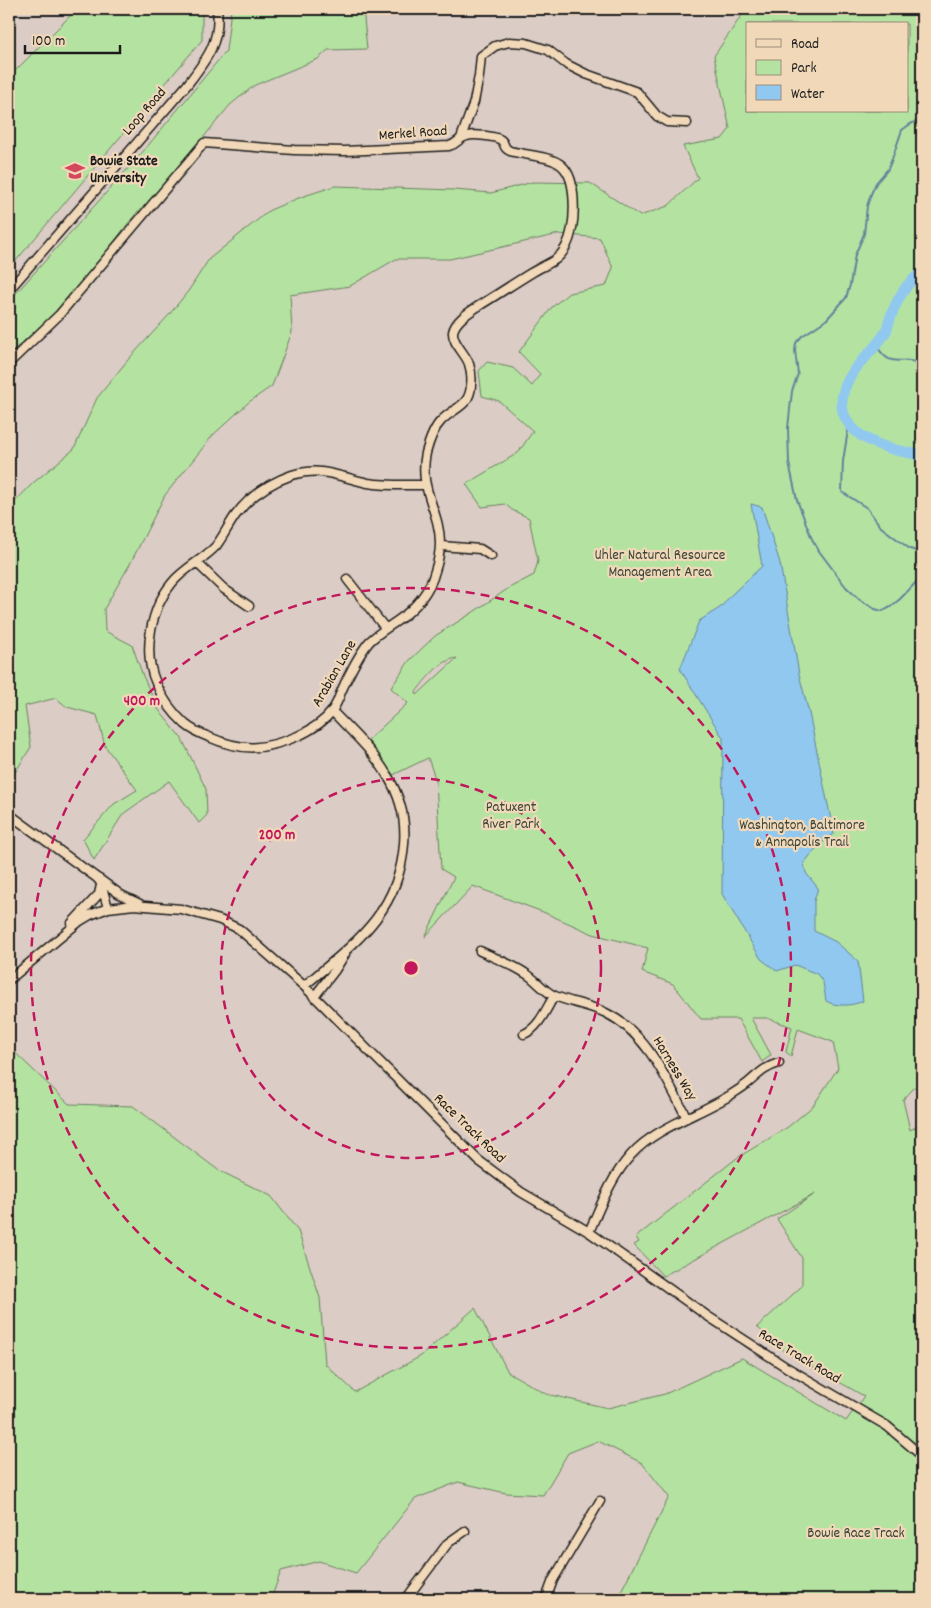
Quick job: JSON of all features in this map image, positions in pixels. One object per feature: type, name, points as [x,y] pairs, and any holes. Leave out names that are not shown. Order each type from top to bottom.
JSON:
[{"type":"street","name":"Loop Road","points":[[9,290],[201,66],[209,55],[215,41],[217,9]]},
{"type":"street","points":[[461,138],[474,102],[481,56],[495,46],[509,42],[548,50],[566,64],[578,70],[637,92],[657,116],[667,122],[687,123]]},
{"type":"street","name":"Merkel Road","points":[[9,363],[59,315],[204,143],[294,150],[354,151],[449,146],[458,143],[461,138],[470,135],[496,137],[510,150],[560,162],[565,167],[572,183],[575,212],[574,223],[563,249],[554,260],[535,270],[458,322],[453,333],[469,364],[470,394],[463,404],[436,427],[424,466],[425,485]]},
{"type":"street","name":"Arabian Lane","points":[[306,472],[323,472],[374,483],[425,485],[437,521],[441,546],[432,581],[426,592],[413,608],[371,640],[358,658],[332,711],[324,720],[303,733],[277,744],[253,748],[226,744],[200,733],[184,723],[172,709],[154,681],[150,655],[150,637],[153,619],[161,599],[175,580],[216,546],[236,516],[252,498],[268,486],[287,477],[306,472]]},
{"type":"street","points":[[441,546],[480,549],[491,556]]},
{"type":"street","points":[[197,563],[224,589],[249,606]]},
{"type":"street","points":[[348,579],[385,628]]},
{"type":"street","points":[[304,986],[366,932],[378,917],[391,896],[403,857],[404,819],[396,793],[386,773],[367,748],[332,711]]},
{"type":"street","points":[[9,814],[99,881],[132,901],[149,906]]},
{"type":"street","points":[[99,881],[108,908]]},
{"type":"street","points":[[66,933],[69,925],[99,894],[99,881]]},
{"type":"street","name":"Race Track Road","points":[[9,980],[90,915],[108,908],[124,905],[180,909],[220,920],[238,929],[304,986],[478,1160],[521,1192],[589,1232],[753,1346],[887,1426],[922,1456]]},
{"type":"street","points":[[314,996],[348,948]]},
{"type":"street","name":"Harness Way","points":[[480,951],[524,972],[554,996],[606,1013],[630,1030],[642,1042],[656,1062],[688,1118]]},
{"type":"street","points":[[524,1034],[531,1031],[540,1020],[554,996]]},
{"type":"street","points":[[589,1232],[609,1187],[631,1155],[647,1141],[735,1092],[747,1084],[761,1070],[779,1063]]},
{"type":"street","points":[[546,1599],[553,1580],[600,1501]]},
{"type":"street","points":[[406,1599],[448,1543],[465,1531]]},
{"type":"green space","name":"Bowie State University","points":[[77,9],[202,9],[202,40],[9,269],[9,77]]},
{"type":"green space","points":[[231,9],[363,9],[367,49],[328,50],[318,59],[255,85],[230,105],[142,212],[138,211],[123,229],[74,295],[9,354],[9,301],[141,154],[226,51]]},
{"type":"green space","points":[[746,9],[922,9],[922,1079],[903,1100],[910,1130],[922,1124],[922,1599],[617,1599],[669,1497],[642,1463],[598,1441],[568,1453],[543,1495],[506,1493],[458,1482],[415,1499],[356,1573],[319,1561],[281,1571],[271,1599],[9,1599],[9,1047],[69,1104],[133,1106],[218,1170],[271,1196],[298,1231],[320,1298],[325,1364],[355,1392],[421,1356],[475,1308],[508,1372],[546,1394],[608,1408],[665,1394],[742,1358],[846,1421],[864,1396],[784,1351],[757,1327],[802,1286],[802,1258],[777,1219],[815,1194],[663,1276],[634,1245],[639,1242],[636,1237],[737,1158],[788,1127],[813,1106],[838,1068],[833,1042],[798,1029],[791,1056],[786,1052],[792,1027],[767,1018],[751,1018],[771,1055],[762,1062],[738,1019],[701,1019],[673,984],[642,972],[648,948],[593,934],[543,912],[473,886],[425,937],[454,877],[441,869],[436,781],[428,758],[393,775],[368,740],[408,703],[391,688],[409,661],[435,636],[509,588],[534,575],[538,561],[529,518],[512,510],[505,504],[482,507],[466,484],[518,453],[533,431],[499,401],[482,396],[479,371],[487,362],[513,368],[532,386],[540,374],[519,352],[552,307],[569,293],[606,286],[613,268],[600,238],[559,234],[450,259],[396,259],[350,286],[290,295],[292,332],[272,386],[249,402],[213,435],[165,495],[130,564],[104,609],[105,631],[132,645],[158,709],[182,739],[206,789],[207,815],[199,823],[169,781],[123,814],[94,860],[83,839],[114,804],[137,790],[105,746],[97,715],[67,707],[56,698],[25,706],[31,747],[9,782],[9,508],[33,483],[74,449],[97,398],[127,361],[169,315],[189,290],[209,259],[270,210],[335,186],[491,193],[533,182],[590,183],[640,216],[668,206],[698,178],[683,146],[722,139],[730,129],[714,56]],"holes":[[[457,658],[417,695],[416,692],[424,681],[439,666]]]},
{"type":"water","points":[[751,504],[762,507],[780,563],[799,674],[834,834],[820,844],[804,863],[806,873],[818,888],[814,901],[814,931],[836,942],[858,961],[863,1001],[854,1004],[839,1005],[826,1001],[823,982],[817,974],[795,965],[777,971],[761,959],[722,894],[723,738],[680,669],[699,621],[721,607],[762,566]]},
{"type":"waterway","points":[[922,118],[902,130],[888,169],[876,183],[871,194],[867,206],[864,234],[855,255],[846,298],[826,320],[802,336],[796,343],[795,351],[798,374],[792,391],[788,428],[789,463],[797,500],[812,539],[846,587],[860,600],[882,611],[900,599],[922,576]]},
{"type":"waterway","points":[[922,273],[912,281],[899,297],[885,333],[853,372],[845,386],[842,399],[843,411],[847,421],[865,438],[892,449],[922,455]]},
{"type":"waterway","points":[[877,346],[887,358],[915,362],[922,365]]},
{"type":"waterway","points":[[849,424],[843,461],[842,492],[867,508],[881,527],[910,549],[922,553]]},
{"type":"place","name":"Bowie State University","points":[[75,171]]},
{"type":"park label","name":"Uhler Natural Resource Management Area","points":[[660,564]]},
{"type":"park label","name":"Patuxent River Park","points":[[511,816]]},
{"type":"park label","name":"Washington, Baltimore & Annapolis Trail","points":[[802,834]]},
{"type":"park label","name":"Bowie Race Track","points":[[856,1534]]}]
